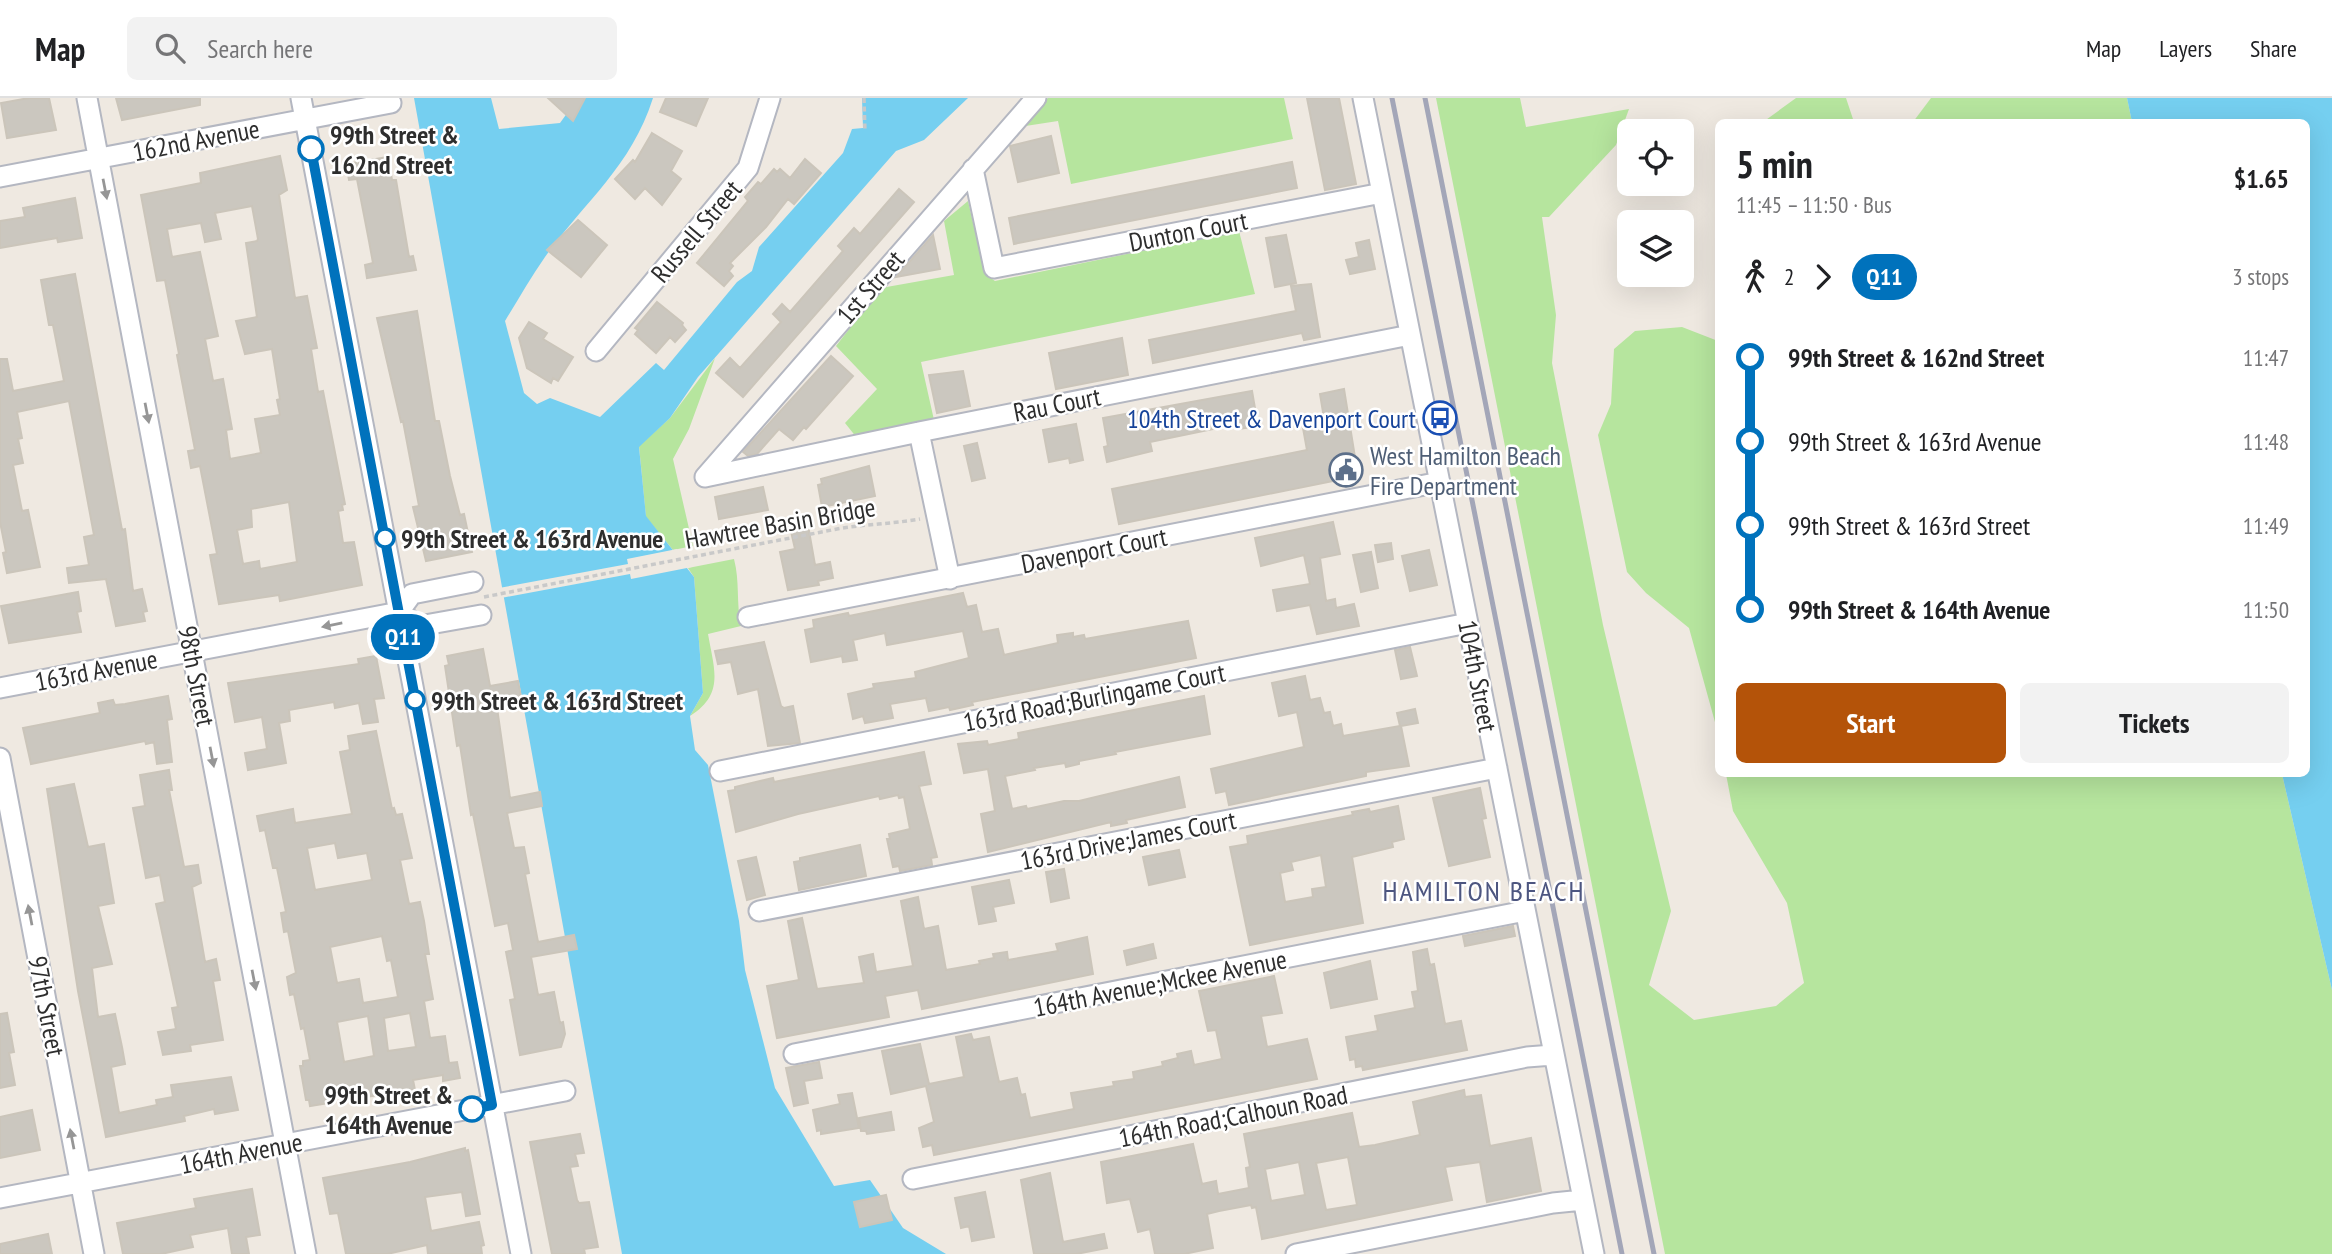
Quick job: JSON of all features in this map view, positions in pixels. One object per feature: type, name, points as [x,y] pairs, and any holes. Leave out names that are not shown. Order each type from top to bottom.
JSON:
[{"type":"street","name":"98th Street","points":[[88,98],[306,1254]]},
{"type":"street","points":[[301,98],[521,1254]]},
{"type":"street","name":"Russell Street","points":[[596,351],[748,168],[765,122],[770,98]]},
{"type":"street","name":"1st Street","points":[[705,477],[1036,98]]},
{"type":"street","name":"104th Street","points":[[1363,98],[1594,1254]]},
{"type":"street","name":"162nd Avenue","points":[[0,177],[391,103]]},
{"type":"street","name":"Dunton Court","points":[[973,169],[993,268],[1382,193]]},
{"type":"street","name":"Rau Court","points":[[705,477],[1410,335]]},
{"type":"street","points":[[919,432],[950,579]]},
{"type":"street","name":"Davenport Court","points":[[748,617],[1440,482]]},
{"type":"street","name":"163rd Avenue","points":[[0,688],[399,612],[412,594],[476,598]]},
{"type":"street","points":[[399,612],[419,626],[476,598]]},
{"type":"street","name":"163rd Road;Burlingame Court","points":[[720,771],[1468,623]]},
{"type":"street","name":"97th Street","points":[[0,758],[94,1254]]},
{"type":"street","name":"163rd Drive;James Court","points":[[759,911],[1497,768]]},
{"type":"street","name":"164th Avenue;Mckee Avenue","points":[[794,1055],[1525,911]]},
{"type":"street","name":"164th Road;Calhoun Road","points":[[913,1179],[1527,1057],[1553,1055]]},
{"type":"street","name":"164th Avenue","points":[[0,1198],[565,1091]]},
{"type":"street","points":[[1296,1254],[1553,1203],[1583,1200]]},
{"type":"path","points":[[864,98],[865,132]]},
{"type":"path","name":"Hawtree Basin Bridge","points":[[476,598],[837,529],[867,524],[893,524],[937,516]]},
{"type":"green space","points":[[1048,98],[1284,98],[1293,139],[1071,184],[1058,121],[1019,127]]},
{"type":"green space","points":[[1436,98],[1520,98],[1526,127],[1629,109],[1625,119],[1617,119],[1616,145],[1549,217],[1542,217],[1556,315],[1552,363],[1603,625],[1671,911],[1649,985],[1694,1020],[1776,1006],[1804,983],[1787,903],[1733,811],[1727,777],[2283,777],[2332,990],[2332,1254],[1665,1254]]},
{"type":"green space","points":[[1796,98],[1846,98],[1853,119],[1767,119]]},
{"type":"green space","points":[[1931,98],[2127,98],[2131,119],[1915,119]]},
{"type":"green space","points":[[968,201],[985,274],[995,281],[1239,231],[1255,294],[921,362],[934,420],[857,438],[845,423],[877,389],[836,346],[881,288],[954,275],[944,221]]},
{"type":"green space","points":[[1682,327],[1715,340],[1715,722],[1689,628],[1646,593],[1627,572],[1598,435],[1611,404],[1614,349],[1635,331]]},
{"type":"green space","points":[[715,358],[689,429],[673,459],[693,546],[673,550],[646,517],[639,446],[670,418]]},
{"type":"green space","points":[[734,559],[741,626],[708,634],[714,670],[713,690],[701,708],[690,716],[703,693],[694,577],[688,568]]},
{"type":"water","points":[[414,98],[491,98],[499,129],[560,123],[578,98],[653,98],[644,122],[620,164],[545,257],[505,321],[524,393],[537,404],[550,398],[600,417],[656,363],[664,370],[737,282],[752,271],[759,247],[843,153],[852,129],[863,128],[862,98],[968,98],[924,140],[896,151],[698,377],[670,418],[639,447],[646,516],[694,577],[703,693],[690,716],[695,750],[708,765],[739,921],[745,970],[775,1088],[834,1186],[870,1180],[903,1228],[946,1254],[622,1254]]},
{"type":"water","points":[[2127,98],[2332,98],[2332,990],[2283,777],[2310,777],[2310,119],[2131,119]]},
{"type":"pier","points":[[677,549],[692,567],[631,579],[630,574],[501,598],[499,588],[628,564],[627,559]]},
{"type":"building","points":[[49,98],[56,130],[7,138],[1,103]]},
{"type":"building","points":[[116,98],[200,98],[200,105],[122,120]]},
{"type":"building","points":[[548,98],[585,98],[573,121]]},
{"type":"building","points":[[666,98],[708,98],[696,126],[660,112]]},
{"type":"building","points":[[1307,98],[1339,98],[1356,184],[1325,190]]},
{"type":"building","points":[[652,133],[682,151],[671,171],[681,179],[662,205],[645,188],[635,199],[615,179],[633,160],[635,162]]},
{"type":"building","points":[[1051,136],[1059,173],[1018,182],[1010,146]]},
{"type":"building","points":[[280,156],[287,190],[279,195],[295,298],[307,296],[317,348],[311,349],[318,392],[323,391],[345,504],[342,505],[343,510],[338,511],[343,543],[354,542],[362,585],[280,601],[279,595],[219,604],[210,555],[217,554],[200,466],[191,468],[188,451],[195,450],[165,280],[157,281],[141,195],[201,183],[200,173]],"holes":[[[252,206],[258,239],[246,243],[257,317],[236,321],[245,354],[272,349],[280,415],[255,419],[261,453],[230,459],[226,430],[232,429],[223,379],[213,381],[205,339],[218,336],[200,252],[172,257],[167,229],[201,223],[205,242],[221,239],[215,213]],[[289,502],[297,562],[260,569],[259,561],[243,564],[237,530],[252,527],[251,509]]]},
{"type":"building","points":[[388,157],[392,180],[396,180],[409,257],[413,256],[416,270],[367,278],[365,265],[373,263],[369,241],[357,179],[349,180],[346,164]]},
{"type":"building","points":[[805,159],[821,173],[794,204],[788,199],[766,227],[730,263],[733,266],[729,271],[733,276],[724,286],[697,263],[748,201],[745,197],[758,182],[761,184],[774,169],[777,172],[780,169],[790,178]]},
{"type":"building","points":[[1292,162],[1297,188],[1014,244],[1009,218]]},
{"type":"building","points":[[899,189],[914,202],[743,397],[716,373],[730,358],[740,368],[781,322],[773,314],[782,304],[790,312],[843,251],[838,246],[854,228],[860,234]]},
{"type":"building","points":[[75,198],[82,238],[58,242],[57,238],[0,248],[0,221],[25,217],[23,208]]},
{"type":"building","points":[[578,220],[607,245],[581,277],[547,250]]},
{"type":"building","points":[[933,235],[940,269],[896,277]]},
{"type":"building","points":[[1286,235],[1296,283],[1275,287],[1266,238]]},
{"type":"building","points":[[1369,240],[1375,269],[1350,274],[1346,260],[1359,257],[1356,243]]},
{"type":"building","points":[[75,274],[122,530],[125,529],[133,591],[142,589],[147,611],[143,612],[145,621],[116,626],[106,579],[69,583],[67,568],[89,565],[84,537],[94,535],[69,401],[17,412],[22,438],[18,439],[23,463],[13,465],[22,511],[28,510],[40,567],[7,573],[3,553],[6,552],[0,522],[0,359],[7,359],[13,391],[64,381],[53,325],[49,325],[41,280]]},
{"type":"building","points":[[1311,284],[1320,337],[1304,340],[1302,333],[1153,363],[1149,340],[1296,311],[1291,286]]},
{"type":"building","points":[[657,302],[683,323],[686,330],[675,342],[670,337],[656,353],[635,334],[638,330],[635,328]]},
{"type":"building","points":[[417,311],[435,421],[439,421],[450,476],[460,515],[464,514],[472,552],[426,561],[413,507],[419,506],[403,421],[401,422],[377,318]]},
{"type":"building","points":[[529,322],[547,333],[543,339],[573,357],[558,381],[553,378],[551,383],[527,368],[519,338]]},
{"type":"building","points":[[1122,338],[1128,375],[1056,389],[1049,353]]},
{"type":"building","points":[[831,356],[853,376],[806,429],[804,427],[793,440],[779,429],[757,454],[748,456],[743,452]]},
{"type":"building","points":[[963,371],[970,406],[937,413],[929,375]]},
{"type":"building","points":[[1344,389],[1358,476],[1119,524],[1112,489],[1307,450],[1303,428],[1325,424],[1320,394]]},
{"type":"building","points":[[1252,391],[1258,426],[1238,429],[1237,424],[1150,442],[1152,451],[1107,462],[1104,447],[1108,446],[1103,418]]},
{"type":"building","points":[[1076,424],[1083,460],[1070,463],[1069,458],[1049,462],[1043,430]]},
{"type":"building","points":[[977,443],[985,478],[972,481],[964,446]]},
{"type":"building","points":[[869,466],[875,496],[822,507],[818,485],[822,484],[821,479]]},
{"type":"building","points":[[763,487],[768,510],[719,519],[715,497]]},
{"type":"building","points":[[806,514],[815,565],[830,562],[833,578],[818,581],[819,585],[788,590],[780,552],[795,549],[788,518]]},
{"type":"building","points":[[1333,522],[1340,554],[1320,558],[1326,601],[1335,599],[1336,608],[1354,604],[1359,626],[1317,634],[1310,605],[1277,611],[1273,590],[1310,584],[1304,555],[1261,566],[1255,538]]},
{"type":"building","points":[[1391,543],[1393,559],[1378,562],[1375,545]]},
{"type":"building","points":[[1429,550],[1437,585],[1410,591],[1402,556]]},
{"type":"building","points":[[1371,552],[1378,588],[1361,592],[1353,555]]},
{"type":"building","points":[[78,592],[81,611],[77,612],[81,632],[9,643],[1,606]]},
{"type":"building","points":[[963,593],[967,607],[976,605],[982,632],[998,629],[1004,655],[1058,643],[1057,635],[1073,633],[1073,637],[1084,635],[1085,639],[1188,621],[1196,658],[972,702],[973,705],[950,710],[949,707],[929,711],[926,698],[890,704],[893,718],[865,723],[863,716],[853,719],[848,694],[874,688],[873,684],[916,678],[915,672],[969,658],[963,631],[887,645],[885,633],[853,640],[857,660],[843,662],[842,656],[811,662],[805,630],[814,628],[813,620],[848,613],[849,616]]},
{"type":"building","points":[[764,642],[781,706],[793,706],[800,743],[768,746],[758,689],[738,694],[731,662],[718,664],[715,651]]},
{"type":"building","points":[[1410,647],[1417,676],[1401,679],[1395,650]]},
{"type":"building","points":[[483,649],[490,686],[518,681],[521,697],[496,701],[510,798],[540,792],[542,806],[507,813],[514,848],[524,847],[529,873],[525,874],[538,942],[574,935],[577,949],[531,957],[538,995],[554,992],[565,1034],[561,1047],[520,1055],[510,1000],[515,999],[506,952],[513,950],[508,923],[495,926],[473,814],[471,815],[460,745],[457,746],[445,666],[449,665],[447,656]]},
{"type":"building","points":[[376,656],[384,698],[374,699],[378,722],[363,724],[359,703],[335,708],[334,702],[289,710],[290,721],[279,723],[286,763],[248,770],[245,753],[267,749],[262,717],[235,722],[228,683],[359,664],[358,659]]},
{"type":"building","points":[[1305,676],[1310,700],[1320,698],[1324,713],[1330,712],[1333,726],[1341,724],[1343,736],[1400,726],[1397,713],[1415,709],[1418,723],[1401,726],[1409,766],[1366,772],[1366,776],[1229,805],[1226,791],[1216,793],[1211,769],[1304,747],[1297,712],[1279,716],[1272,683]]},
{"type":"building","points":[[168,696],[172,719],[167,720],[172,762],[157,764],[154,742],[146,744],[145,741],[31,764],[23,728],[100,713],[98,703],[113,700],[115,705],[125,704]]},
{"type":"building","points":[[1204,696],[1210,734],[1115,752],[1116,754],[1079,761],[1079,764],[1066,767],[1065,763],[1005,776],[1012,809],[1079,801],[1179,777],[1185,807],[1126,820],[1127,823],[1111,826],[1111,822],[988,852],[981,814],[995,811],[988,769],[964,773],[958,744],[987,741],[988,745],[1019,739],[1018,733]]},
{"type":"building","points":[[376,731],[392,809],[394,808],[396,815],[402,814],[412,858],[400,860],[409,904],[420,902],[424,921],[429,954],[425,954],[433,999],[424,1001],[430,1038],[445,1036],[449,1063],[457,1062],[460,1078],[443,1081],[443,1075],[413,1080],[415,1090],[359,1098],[357,1092],[328,1099],[329,1103],[310,1106],[309,1100],[306,1100],[300,1066],[303,1066],[303,1061],[310,1060],[304,1028],[301,1029],[294,994],[290,995],[287,977],[296,973],[288,931],[284,932],[281,913],[286,912],[277,868],[273,868],[265,830],[260,831],[257,816],[293,809],[295,823],[352,814],[340,752],[350,750],[348,736]],"holes":[[[335,843],[338,858],[367,853],[372,880],[315,890],[307,848]],[[382,936],[387,961],[391,960],[398,997],[363,1003],[359,979],[337,983],[330,947]],[[410,1013],[416,1047],[388,1051],[384,1018]],[[368,1016],[374,1056],[344,1062],[337,1022]]]},
{"type":"building","points":[[924,752],[931,784],[919,786],[937,857],[931,858],[932,865],[900,871],[899,866],[893,867],[887,839],[890,839],[889,834],[910,829],[904,797],[899,798],[898,795],[880,799],[879,796],[798,814],[736,832],[728,791],[735,790],[735,787],[773,778],[774,782]]},
{"type":"building","points":[[169,770],[172,790],[169,790],[184,867],[198,865],[201,883],[192,887],[205,962],[216,959],[220,980],[213,981],[223,1040],[190,1045],[191,1051],[163,1055],[158,1032],[176,1029],[172,1008],[178,1007],[156,904],[165,902],[160,875],[146,878],[133,808],[145,806],[140,775]]},
{"type":"building","points":[[74,784],[88,847],[104,844],[114,903],[98,906],[112,964],[92,968],[98,1017],[115,1014],[122,1047],[125,1064],[111,1067],[119,1113],[157,1105],[156,1100],[173,1097],[171,1085],[231,1077],[238,1110],[215,1114],[214,1109],[184,1116],[185,1121],[106,1137],[78,991],[47,789]]},
{"type":"building","points":[[1480,788],[1486,818],[1482,819],[1490,857],[1449,866],[1433,798]]},
{"type":"building","points":[[1398,806],[1404,839],[1392,842],[1393,847],[1352,857],[1363,923],[1250,945],[1230,847],[1248,844],[1247,836],[1353,815],[1352,812],[1369,809],[1370,812]],"holes":[[[1321,855],[1326,887],[1312,889],[1313,897],[1285,902],[1280,873],[1293,870],[1291,862]]]},
{"type":"building","points":[[860,845],[866,876],[799,890],[794,862],[800,861],[800,858]]},
{"type":"building","points":[[1179,850],[1185,877],[1149,885],[1143,857]]},
{"type":"building","points":[[756,857],[765,895],[747,900],[738,861]]},
{"type":"building","points":[[1064,869],[1069,898],[1051,902],[1046,872]]},
{"type":"building","points":[[1009,880],[1014,903],[993,907],[996,921],[979,924],[972,887]]},
{"type":"building","points":[[918,897],[924,929],[938,926],[946,970],[980,964],[979,961],[994,958],[993,954],[1007,952],[1008,960],[1058,951],[1056,944],[1087,937],[1093,974],[922,1009],[918,990],[885,996],[889,1017],[777,1038],[767,986],[799,980],[788,921],[802,918],[817,989],[864,983],[859,957],[873,954],[876,972],[913,966],[901,901]]},
{"type":"building","points":[[1513,926],[1515,936],[1465,946],[1463,936]]},
{"type":"building","points":[[1153,944],[1156,958],[1127,965],[1124,951]]},
{"type":"building","points":[[1427,949],[1430,965],[1434,964],[1445,1024],[1461,1021],[1467,1050],[1363,1070],[1362,1066],[1356,1067],[1355,1059],[1350,1060],[1346,1037],[1378,1031],[1375,1016],[1415,1008],[1412,992],[1418,991],[1413,952]]},
{"type":"building","points":[[1370,961],[1377,999],[1331,1008],[1324,973]]},
{"type":"building","points":[[1274,976],[1282,1013],[1261,1016],[1267,1047],[1307,1039],[1317,1079],[934,1155],[932,1145],[923,1147],[919,1128],[934,1122],[926,1086],[891,1094],[882,1051],[920,1044],[929,1084],[964,1077],[956,1037],[971,1034],[973,1040],[989,1037],[999,1082],[1017,1078],[1021,1095],[1025,1094],[1030,1118],[1074,1109],[1071,1093],[1114,1086],[1113,1082],[1134,1079],[1133,1072],[1163,1066],[1162,1062],[1178,1058],[1177,1054],[1191,1051],[1194,1065],[1222,1059],[1216,1030],[1208,1031],[1199,991]]},
{"type":"building","points":[[7,1013],[14,1052],[9,1053],[15,1085],[0,1088],[0,1014]]},
{"type":"building","points":[[819,1062],[822,1078],[804,1081],[808,1103],[794,1106],[786,1068]]},
{"type":"building","points":[[1464,1090],[1465,1097],[1481,1095],[1490,1146],[1531,1138],[1541,1191],[1487,1202],[1480,1162],[1445,1167],[1452,1200],[1262,1239],[1256,1207],[1252,1208],[1251,1205],[1219,1211],[1207,1214],[1213,1248],[1184,1254],[1155,1254],[1150,1229],[1138,1232],[1130,1199],[1107,1203],[1101,1162],[1193,1144],[1202,1184],[1216,1181],[1218,1194],[1249,1188],[1246,1168],[1250,1167],[1244,1134],[1352,1113],[1359,1147],[1375,1145],[1420,1135],[1413,1102]],"holes":[[[1348,1157],[1357,1205],[1326,1210],[1316,1163]],[[1299,1162],[1305,1195],[1271,1201],[1265,1169]]]},
{"type":"building","points":[[852,1093],[859,1128],[821,1134],[821,1130],[817,1131],[813,1110],[840,1104],[838,1095]]},
{"type":"building","points":[[32,1110],[40,1150],[0,1158],[0,1117]]},
{"type":"building","points":[[891,1112],[894,1130],[867,1134],[866,1131],[861,1131],[859,1118]]},
{"type":"building","points":[[580,1134],[584,1153],[575,1154],[578,1166],[570,1167],[577,1200],[579,1203],[589,1202],[598,1247],[584,1249],[585,1254],[552,1254],[530,1142]]},
{"type":"building","points":[[465,1148],[465,1151],[468,1150],[480,1214],[466,1216],[462,1192],[425,1197],[431,1231],[479,1222],[484,1245],[481,1246],[482,1254],[428,1254],[427,1245],[387,1254],[346,1254],[338,1213],[330,1214],[323,1178],[410,1162]]},
{"type":"building","points":[[1050,1173],[1063,1242],[1104,1234],[1107,1248],[1076,1254],[1034,1254],[1021,1180]]},
{"type":"building","points":[[252,1189],[260,1235],[246,1237],[249,1254],[232,1254],[228,1228],[190,1235],[193,1247],[161,1254],[123,1254],[117,1223],[196,1208],[194,1199]]},
{"type":"building","points":[[985,1192],[994,1237],[972,1241],[969,1226],[961,1228],[955,1198]]},
{"type":"building","points":[[886,1195],[892,1220],[860,1227],[854,1202]]},
{"type":"building","points":[[48,1234],[52,1254],[0,1254],[0,1244]]},
{"type":"railway","points":[[1392,98],[1622,1254]]},
{"type":"railway","points":[[1425,98],[1654,1254]]},
{"type":"bus line","name":"Q11","points":[[311,149],[492,1105],[472,1109]]},
{"type":"place","name":"99th Street & 162nd Street","points":[[311,149]]},
{"type":"place","name":"104th Street & Davenport Court","points":[[1440,418]]},
{"type":"place","name":"West Hamilton Beach Fire Department","points":[[1346,470]]},
{"type":"place","name":"99th Street & 163rd Avenue","points":[[385,538]]},
{"type":"place","name":"99th Street & 163rd Street","points":[[415,700]]},
{"type":"place","name":"99th Street & 164th Avenue","points":[[472,1109]]},
{"type":"district","name":"HAMILTON BEACH","points":[[1484,890]]}]
